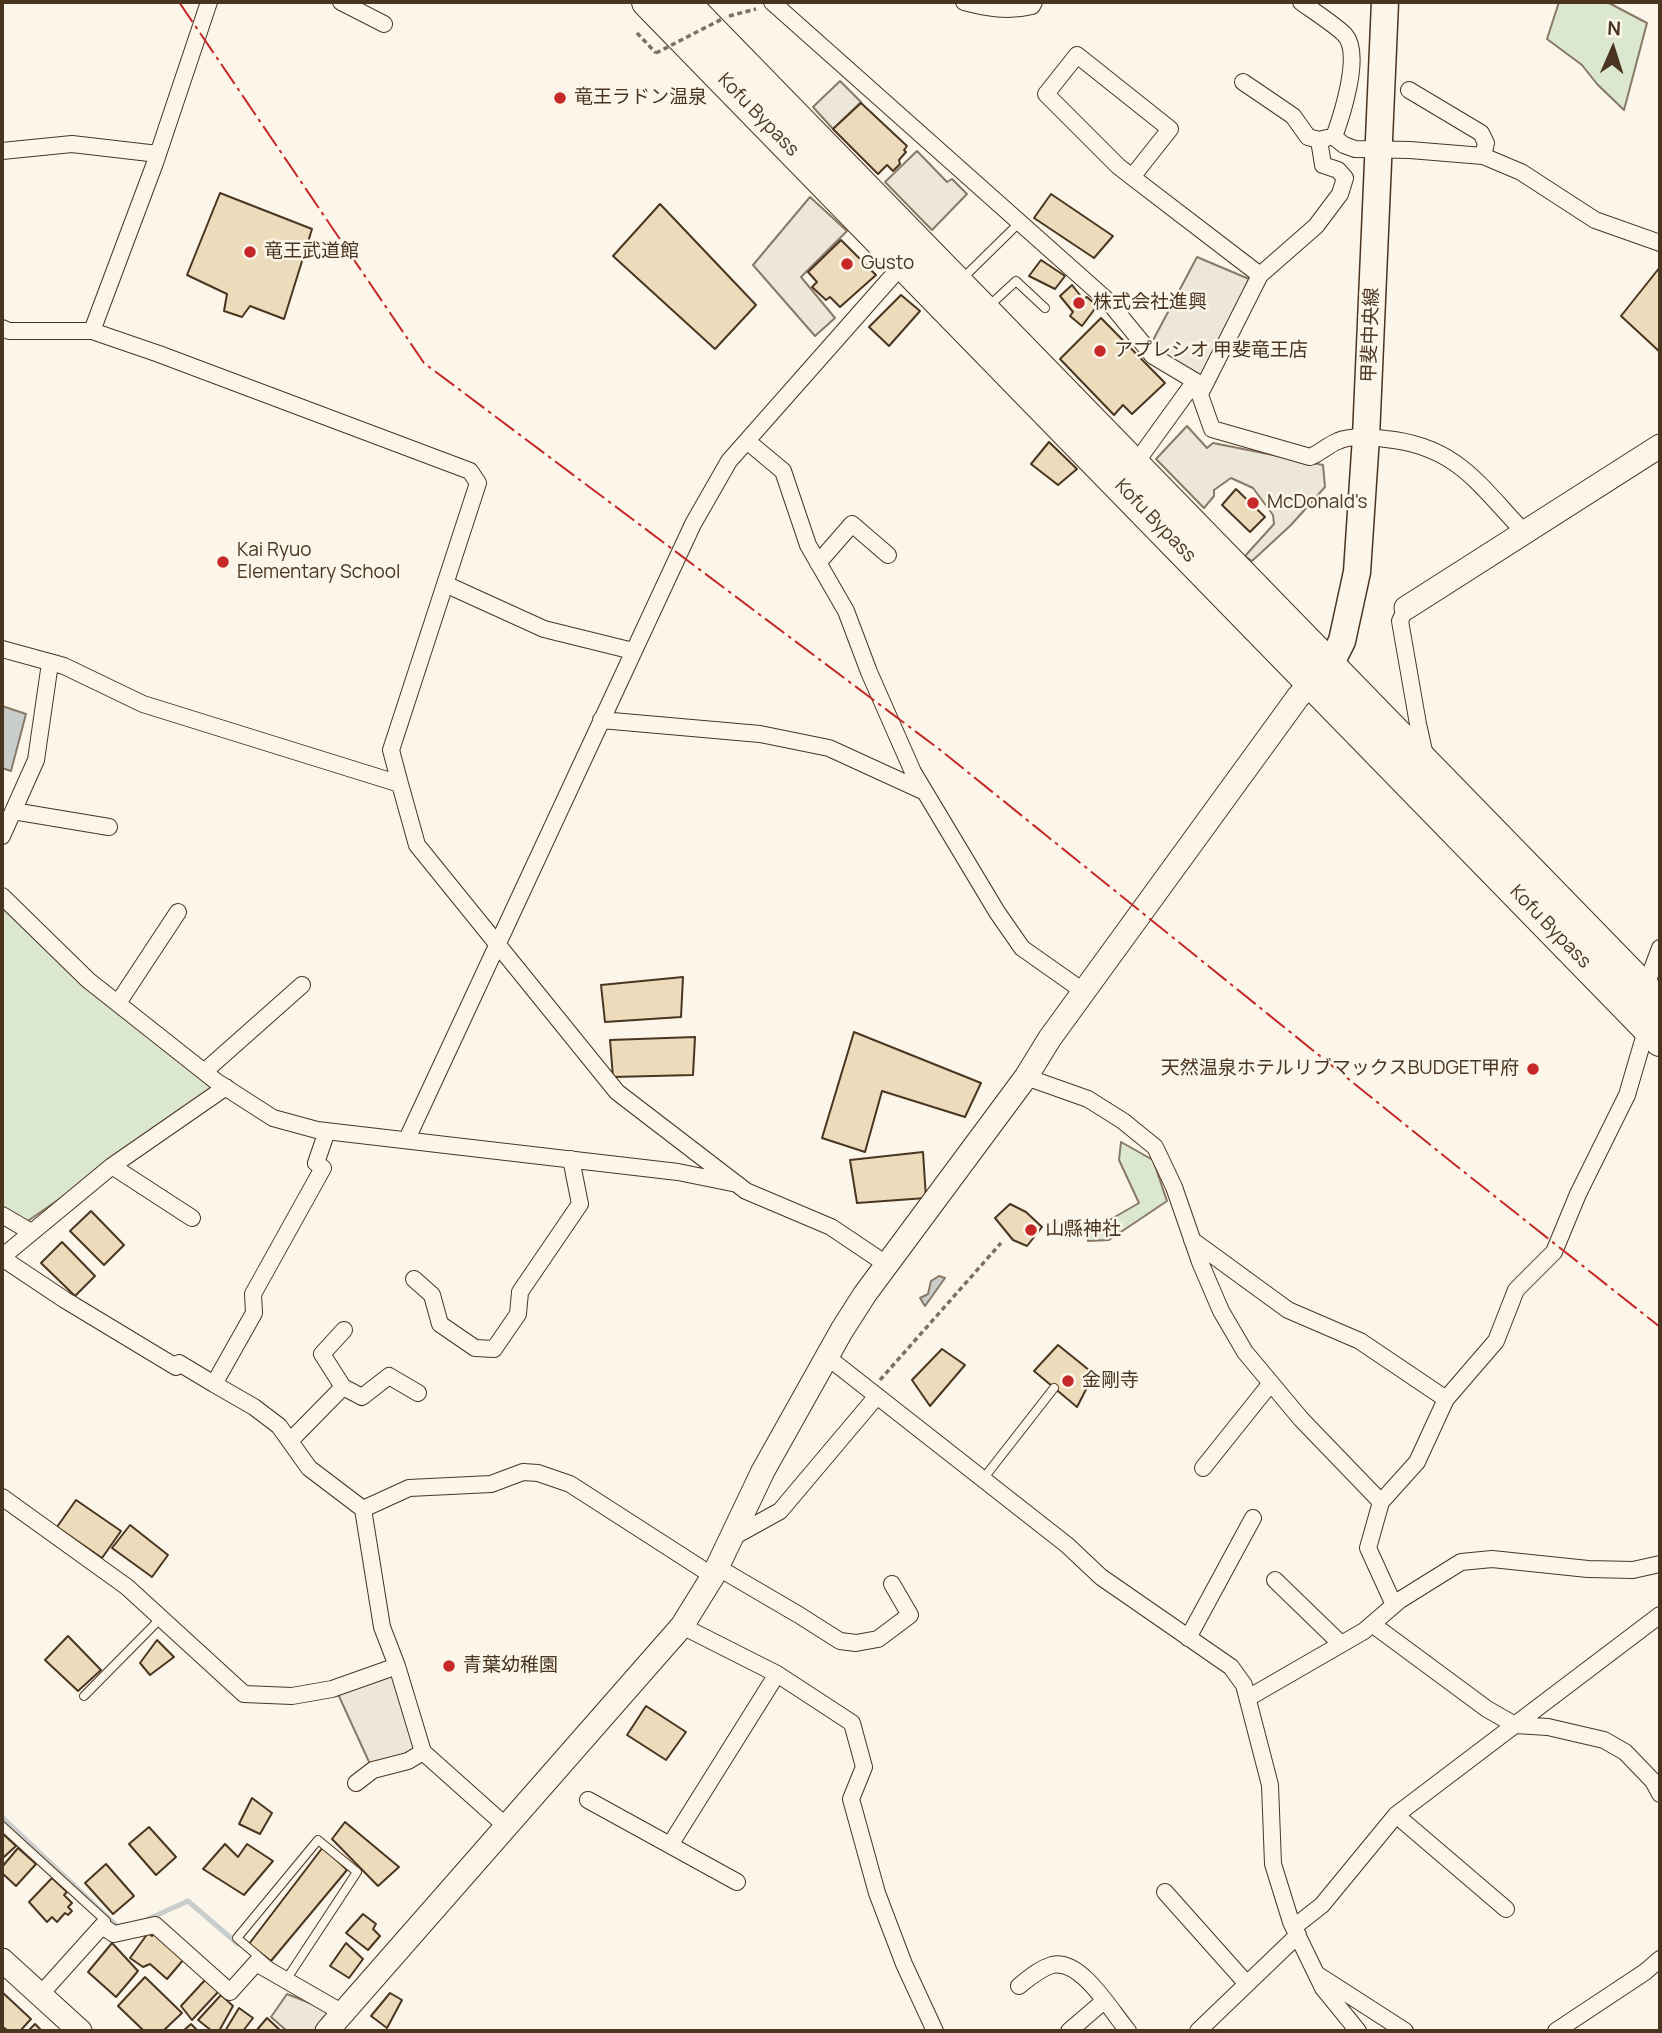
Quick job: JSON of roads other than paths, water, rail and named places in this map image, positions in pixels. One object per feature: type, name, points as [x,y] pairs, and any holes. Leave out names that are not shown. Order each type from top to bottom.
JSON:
[{"type":"highway","name":"Kofu Bypass","points":[[648,2],[903,264],[1321,673],[1653,1015]]},
{"type":"highway","name":"Kofu Bypass","points":[[691,3],[1135,464],[1321,673],[1421,760],[1653,1015]]},
{"type":"main road","name":"甲斐中央線","points":[[1321,673],[1342,640],[1357,572],[1366,437],[1385,2]]},
{"type":"street","points":[[92,331],[158,154],[209,2]]},
{"type":"street","points":[[341,2],[384,24]]},
{"type":"street","points":[[772,2],[1108,301],[1153,356],[1198,388],[1212,429],[1310,457],[1325,451],[1338,441],[1366,437],[1401,441],[1434,449],[1458,463],[1525,533]]},
{"type":"street","points":[[964,2],[992,9],[1019,10],[1032,6],[1034,2]]},
{"type":"street","points":[[1135,464],[1198,388],[1260,275],[1316,226],[1340,194],[1345,178],[1338,170],[1323,165],[1327,139],[1348,97],[1352,47],[1345,35],[1301,2]]},
{"type":"street","points":[[1132,177],[1170,129],[1077,55],[1046,94],[1118,166],[1132,177],[1260,275]]},
{"type":"street","points":[[1242,82],[1293,116],[1308,137],[1327,139],[1355,149],[1483,156],[1521,172],[1595,220],[1660,243]]},
{"type":"street","points":[[1409,90],[1481,133],[1486,143],[1483,156]]},
{"type":"street","points":[[2,151],[72,144],[158,154]]},
{"type":"street","points":[[407,1139],[633,651],[694,524],[729,461],[903,264]]},
{"type":"street","points":[[2,328],[9,331],[92,331],[470,471],[478,483],[391,750],[418,845],[617,1092],[746,1191],[831,1227],[886,1264]]},
{"type":"street","points":[[747,441],[783,471],[808,545],[846,611],[874,684],[913,772],[996,912],[1022,948],[1083,991]]},
{"type":"street","points":[[1421,760],[1424,751],[1400,621],[1406,608],[1660,446]]},
{"type":"street","points":[[818,563],[852,524],[888,555]]},
{"type":"street","points":[[445,584],[544,629],[633,651]]},
{"type":"street","points":[[2,649],[64,666],[143,704],[400,784]]},
{"type":"street","points":[[2,836],[36,760],[50,663]]},
{"type":"street","points":[[327,2031],[682,1626],[715,1572],[763,1471],[826,1356],[886,1264],[1026,1077],[1083,991],[1297,697],[1321,673]]},
{"type":"street","points":[[601,720],[760,734],[829,748],[925,792]]},
{"type":"street","points":[[13,811],[109,827]]},
{"type":"street","points":[[2,896],[88,980],[205,1072],[273,1118],[327,1131],[678,1172],[737,1184]]},
{"type":"street","points":[[118,1003],[178,912]]},
{"type":"street","points":[[1394,1605],[1368,1548],[1381,1502],[1417,1462],[1446,1399],[1496,1341],[1516,1290],[1554,1252],[1578,1194],[1627,1095],[1653,1015],[1660,948]]},
{"type":"street","points":[[205,1072],[302,985]]},
{"type":"street","points":[[1026,1077],[1088,1099],[1123,1121],[1155,1147],[1174,1187],[1221,1311],[1245,1352],[1301,1419],[1381,1502]]},
{"type":"street","points":[[226,1087],[112,1166],[2,1257],[65,1300],[176,1367],[179,1363],[262,1413],[279,1426],[309,1468],[363,1509],[382,1627],[397,1666],[422,1752],[507,1827]]},
{"type":"street","points":[[214,1384],[254,1313],[253,1294],[323,1168],[316,1163],[327,1131]]},
{"type":"street","points":[[414,1279],[432,1295],[440,1324],[475,1348],[495,1349],[518,1314],[520,1292],[580,1204],[571,1159]]},
{"type":"street","points":[[112,1166],[192,1218]]},
{"type":"street","points":[[2,1215],[32,1233]]},
{"type":"street","points":[[1192,1240],[1287,1310],[1360,1341],[1446,1399]]},
{"type":"street","points":[[344,1330],[322,1354],[343,1387],[362,1397],[389,1376],[418,1393]]},
{"type":"street","points":[[826,1356],[1067,1545],[1101,1577],[1231,1667],[1244,1685],[1270,1785],[1273,1864],[1296,1931],[1323,1988],[1358,2031]]},
{"type":"street","points":[[1203,1468],[1271,1383]]},
{"type":"street","points":[[290,1441],[343,1387]]},
{"type":"street","points":[[733,1537],[780,1511],[874,1393]]},
{"type":"street","points":[[363,1509],[409,1488],[491,1484],[523,1472],[538,1473],[570,1484],[715,1572],[799,1615],[840,1642],[856,1643],[878,1639],[909,1615],[892,1584]]},
{"type":"street","points":[[2,1497],[127,1587],[244,1694],[292,1696],[332,1689],[397,1666]]},
{"type":"street","points":[[1188,1638],[1253,1518]]},
{"type":"street","points":[[1248,1698],[1341,1644],[1372,1624],[1394,1605],[1461,1562],[1492,1559],[1588,1569],[1633,1570],[1660,1564]]},
{"type":"street","points":[[1275,1580],[1341,1644]]},
{"type":"street","points":[[1198,2031],[1322,1905],[1396,1815],[1660,1615]]},
{"type":"street","points":[[1372,1624],[1487,1709],[1516,1725],[1548,1727],[1604,1740],[1625,1752],[1653,1781],[1660,1794]]},
{"type":"street","points":[[682,1626],[777,1674],[852,1723],[864,1767],[851,1799],[877,1892],[904,1964],[935,2031]]},
{"type":"street","points":[[670,1845],[777,1674]]},
{"type":"street","points":[[356,1783],[373,1770],[408,1761],[422,1752]]},
{"type":"street","points":[[588,1800],[737,1882]]},
{"type":"street","points":[[1396,1815],[1506,1909]]},
{"type":"street","points":[[1165,1892],[1247,1984]]},
{"type":"street","points":[[40,1995],[103,1926],[114,1934],[155,1925],[230,1992],[256,1963],[343,2013]]},
{"type":"street","points":[[1556,2031],[1645,1972],[1660,1959]]},
{"type":"street","points":[[2,1960],[80,2031]]},
{"type":"street","points":[[1019,1986],[1040,1970],[1054,1965],[1070,1966],[1083,1975],[1128,2031]]},
{"type":"street","points":[[1316,1973],[1405,2031]]},
{"type":"street","points":[[1069,2031],[1104,2001]]},
{"type":"lane","points":[[958,283],[1019,223]]},
{"type":"lane","points":[[984,310],[1016,281],[1045,308]]},
{"type":"lane","points":[[983,1479],[1054,1388]]},
{"type":"lane","points":[[84,1696],[161,1618]]},
{"type":"lane","points":[[2,1826],[106,1921],[103,1926]]},
{"type":"lane","points":[[318,1840],[357,1872],[286,1980],[237,1938],[318,1840]]},
{"type":"waterway","points":[[2,1817],[120,1929]]},
{"type":"waterway","points":[[146,1920],[188,1901],[238,1944]]},
{"type":"place","name":"竜王ラドン温泉","points":[[560,98]]},
{"type":"place","name":"竜王武道館","points":[[250,252]]},
{"type":"place","name":"Gusto","points":[[847,264]]},
{"type":"place","name":"株式会社進興","points":[[1079,303]]},
{"type":"place","name":"アプレシオ 甲斐竜王店","points":[[1100,351]]},
{"type":"place","name":"McDonald's","points":[[1253,503]]},
{"type":"place","name":"Kai Ryuo Elementary School","points":[[223,562]]},
{"type":"place","name":"天然温泉ホテルリブマックスBUDGET甲府","points":[[1533,1069]]},
{"type":"place","name":"山縣神社","points":[[1031,1230]]},
{"type":"place","name":"金剛寺","points":[[1068,1381]]},
{"type":"place","name":"青葉幼稚園","points":[[449,1666]]}]
